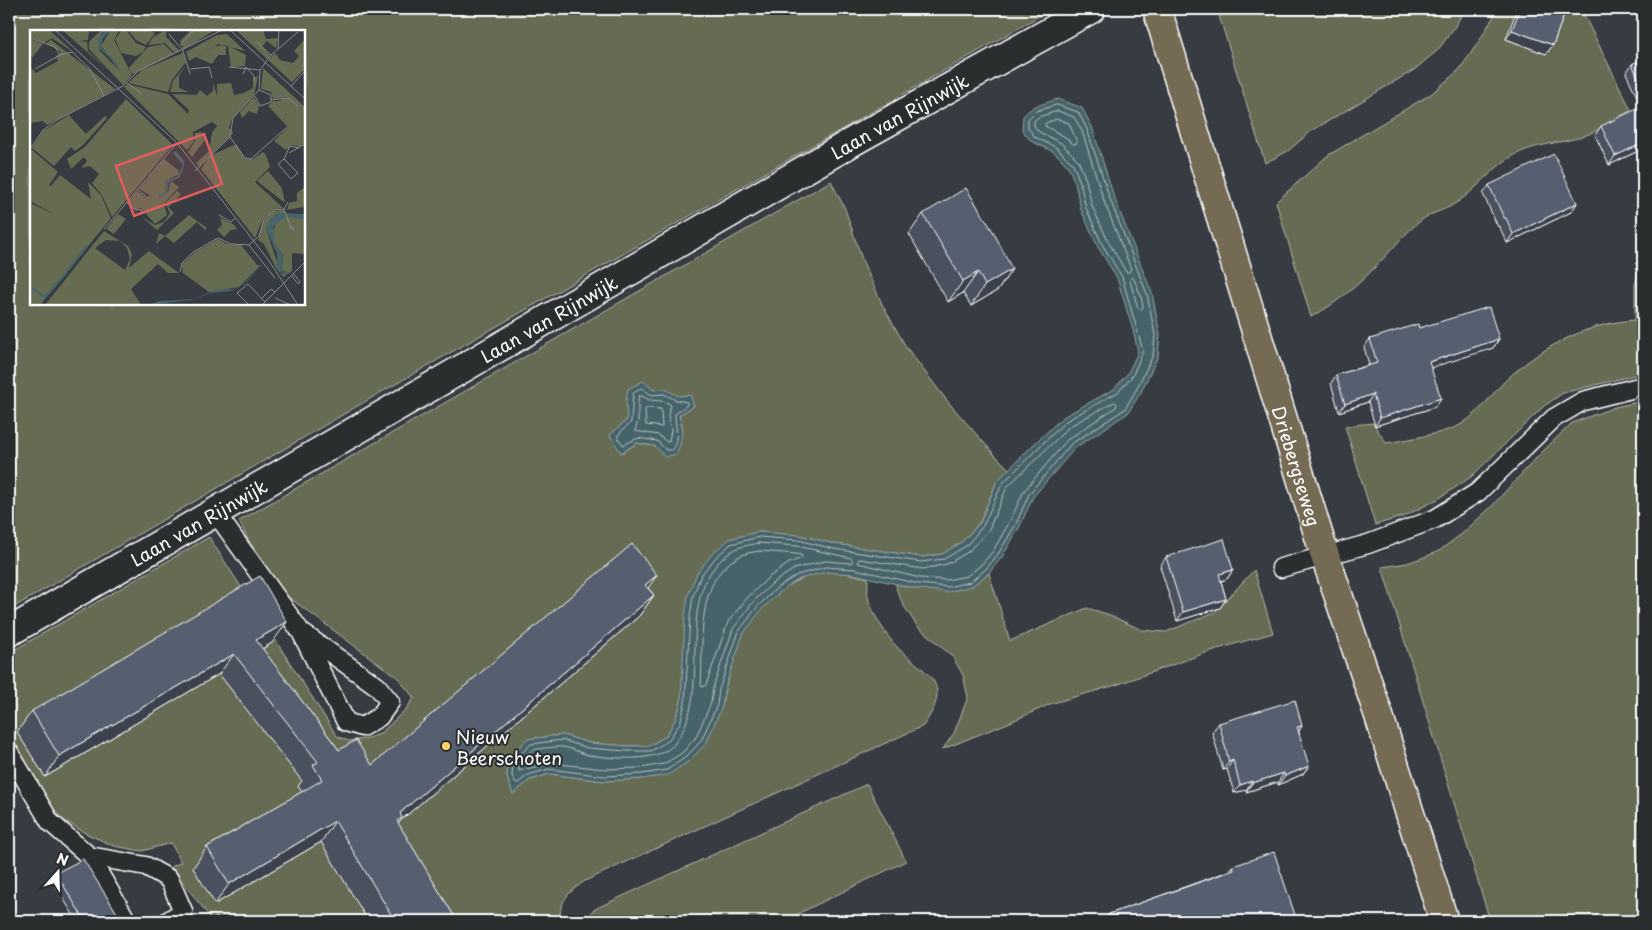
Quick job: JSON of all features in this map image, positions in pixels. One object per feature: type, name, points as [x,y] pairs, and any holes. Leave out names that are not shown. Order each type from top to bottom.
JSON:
[{"type":"main road","name":"Driebergseweg","points":[[1157,9],[1325,556],[1379,716],[1444,921]]},
{"type":"street","name":"Laan van Rijnwijk","points":[[9,632],[850,143],[1091,9]]},
{"type":"lane","points":[[1281,568],[1368,544],[1435,519],[1478,492],[1554,418],[1583,401],[1643,386]]},
{"type":"lane","points":[[215,512],[301,632],[346,722],[362,727],[379,717],[390,702],[377,686],[301,632]]},
{"type":"lane","points":[[9,752],[50,822],[89,856],[127,921]]},
{"type":"lane","points":[[89,856],[146,866],[169,880],[183,911],[168,921]]},
{"type":"green space","points":[[9,9],[1052,9],[373,397],[9,610]]},
{"type":"green space","points":[[1217,9],[1465,9],[1438,50],[1414,70],[1310,132],[1288,151],[1265,163]]},
{"type":"green space","points":[[1498,9],[1581,9],[1631,110],[1602,128],[1584,136],[1534,148],[1514,155],[1460,200],[1425,218],[1416,225],[1356,286],[1339,300],[1311,317],[1276,202],[1327,156],[1431,94],[1459,70]]},
{"type":"green space","points":[[831,181],[845,209],[863,262],[883,306],[906,347],[948,402],[1009,469],[997,481],[980,522],[962,542],[942,554],[922,557],[835,544],[799,535],[758,532],[729,539],[683,670],[681,703],[675,720],[666,736],[649,746],[589,743],[563,735],[528,739],[508,759],[507,777],[513,794],[530,780],[550,774],[604,781],[642,779],[722,706],[740,640],[759,611],[789,585],[801,579],[826,572],[868,578],[869,602],[880,623],[897,647],[933,680],[936,689],[937,699],[923,726],[585,881],[566,897],[561,907],[560,921],[213,921],[171,867],[181,862],[171,843],[142,851],[114,846],[85,833],[62,819],[48,803],[9,740],[9,653],[209,537],[337,736],[348,741],[380,734],[406,709],[414,698],[398,678],[283,593],[258,560],[239,521]],"holes":[[[665,389],[694,406],[679,415],[683,429],[655,446],[637,443],[622,453],[610,435],[627,420],[653,390]]]},
{"type":"green space","points":[[1643,251],[1643,373],[1563,393],[1544,406],[1471,477],[1438,499],[1405,516],[1375,525],[1345,426],[1373,423],[1386,443],[1457,427],[1475,414],[1506,380],[1534,357],[1550,347],[1600,326],[1635,320],[1635,285]]},
{"type":"green space","points":[[1643,401],[1643,921],[1490,921],[1382,567],[1407,563],[1439,551],[1463,533],[1491,507],[1539,455],[1572,423],[1615,407]]},
{"type":"green space","points":[[1254,570],[1273,633],[1214,650],[1116,685],[1053,703],[943,749],[954,733],[968,697],[963,675],[952,656],[917,626],[904,606],[896,584],[918,589],[972,586],[989,573],[1010,641],[1087,608],[1107,614],[1142,630],[1166,632],[1215,612]]},
{"type":"green space","points":[[867,784],[906,861],[783,921],[589,921],[592,911],[599,907]]},
{"type":"water","points":[[1058,99],[1082,108],[1092,127],[1114,197],[1152,293],[1160,335],[1158,356],[1141,392],[1128,413],[1075,448],[1033,497],[1019,528],[1002,557],[989,573],[972,586],[948,592],[918,589],[854,574],[826,572],[799,579],[780,592],[762,609],[743,634],[724,691],[722,706],[706,744],[689,761],[668,775],[642,779],[604,781],[550,774],[530,780],[513,794],[507,777],[508,759],[527,739],[563,735],[589,743],[649,746],[666,736],[675,720],[681,703],[685,616],[688,595],[697,573],[712,554],[729,539],[758,532],[799,535],[835,544],[922,557],[942,554],[962,542],[980,523],[997,481],[1033,445],[1063,417],[1114,389],[1128,373],[1138,352],[1117,278],[1098,247],[1081,210],[1075,183],[1068,166],[1054,152],[1031,141],[1022,130],[1023,116],[1033,107]]},
{"type":"water","points":[[643,381],[653,390],[665,389],[678,396],[690,395],[694,406],[679,415],[682,435],[676,454],[665,457],[655,446],[637,443],[621,453],[610,435],[627,420],[626,401],[628,389]]},
{"type":"building","points":[[1520,9],[1566,9],[1553,45],[1512,30]]},
{"type":"building","points":[[1643,59],[1643,88],[1632,64]]},
{"type":"building","points":[[1643,106],[1643,143],[1615,156],[1601,126]]},
{"type":"building","points":[[1554,154],[1577,203],[1513,234],[1489,185]]},
{"type":"building","points":[[966,188],[994,233],[1012,269],[985,285],[978,272],[963,281],[923,214]]},
{"type":"building","points":[[1489,307],[1499,339],[1429,362],[1441,398],[1380,418],[1373,394],[1345,404],[1336,375],[1377,363],[1370,339],[1418,324],[1419,328]]},
{"type":"building","points":[[1224,539],[1233,570],[1219,574],[1226,599],[1183,612],[1166,557]]},
{"type":"building","name":"Nieuw Beerschoten","points":[[632,544],[657,575],[645,585],[654,595],[400,813],[402,818],[397,821],[457,921],[395,921],[335,821],[229,884],[207,847],[322,780],[313,765],[318,762],[234,654],[59,756],[32,711],[260,576],[287,622],[256,640],[339,750],[356,740],[372,765]]},
{"type":"building","points":[[1295,700],[1302,726],[1297,727],[1309,766],[1285,776],[1284,773],[1240,785],[1233,760],[1229,762],[1219,723]]},
{"type":"building","points":[[1274,852],[1295,915],[1278,921],[1112,921],[1109,914],[1234,870],[1233,866]]},
{"type":"building","points":[[83,859],[122,921],[85,921],[56,873]]},
{"type":"building","points":[[217,917],[219,921],[210,921]]},
{"type":"place","name":"Nieuw Beerschoten","points":[[446,746]]}]
